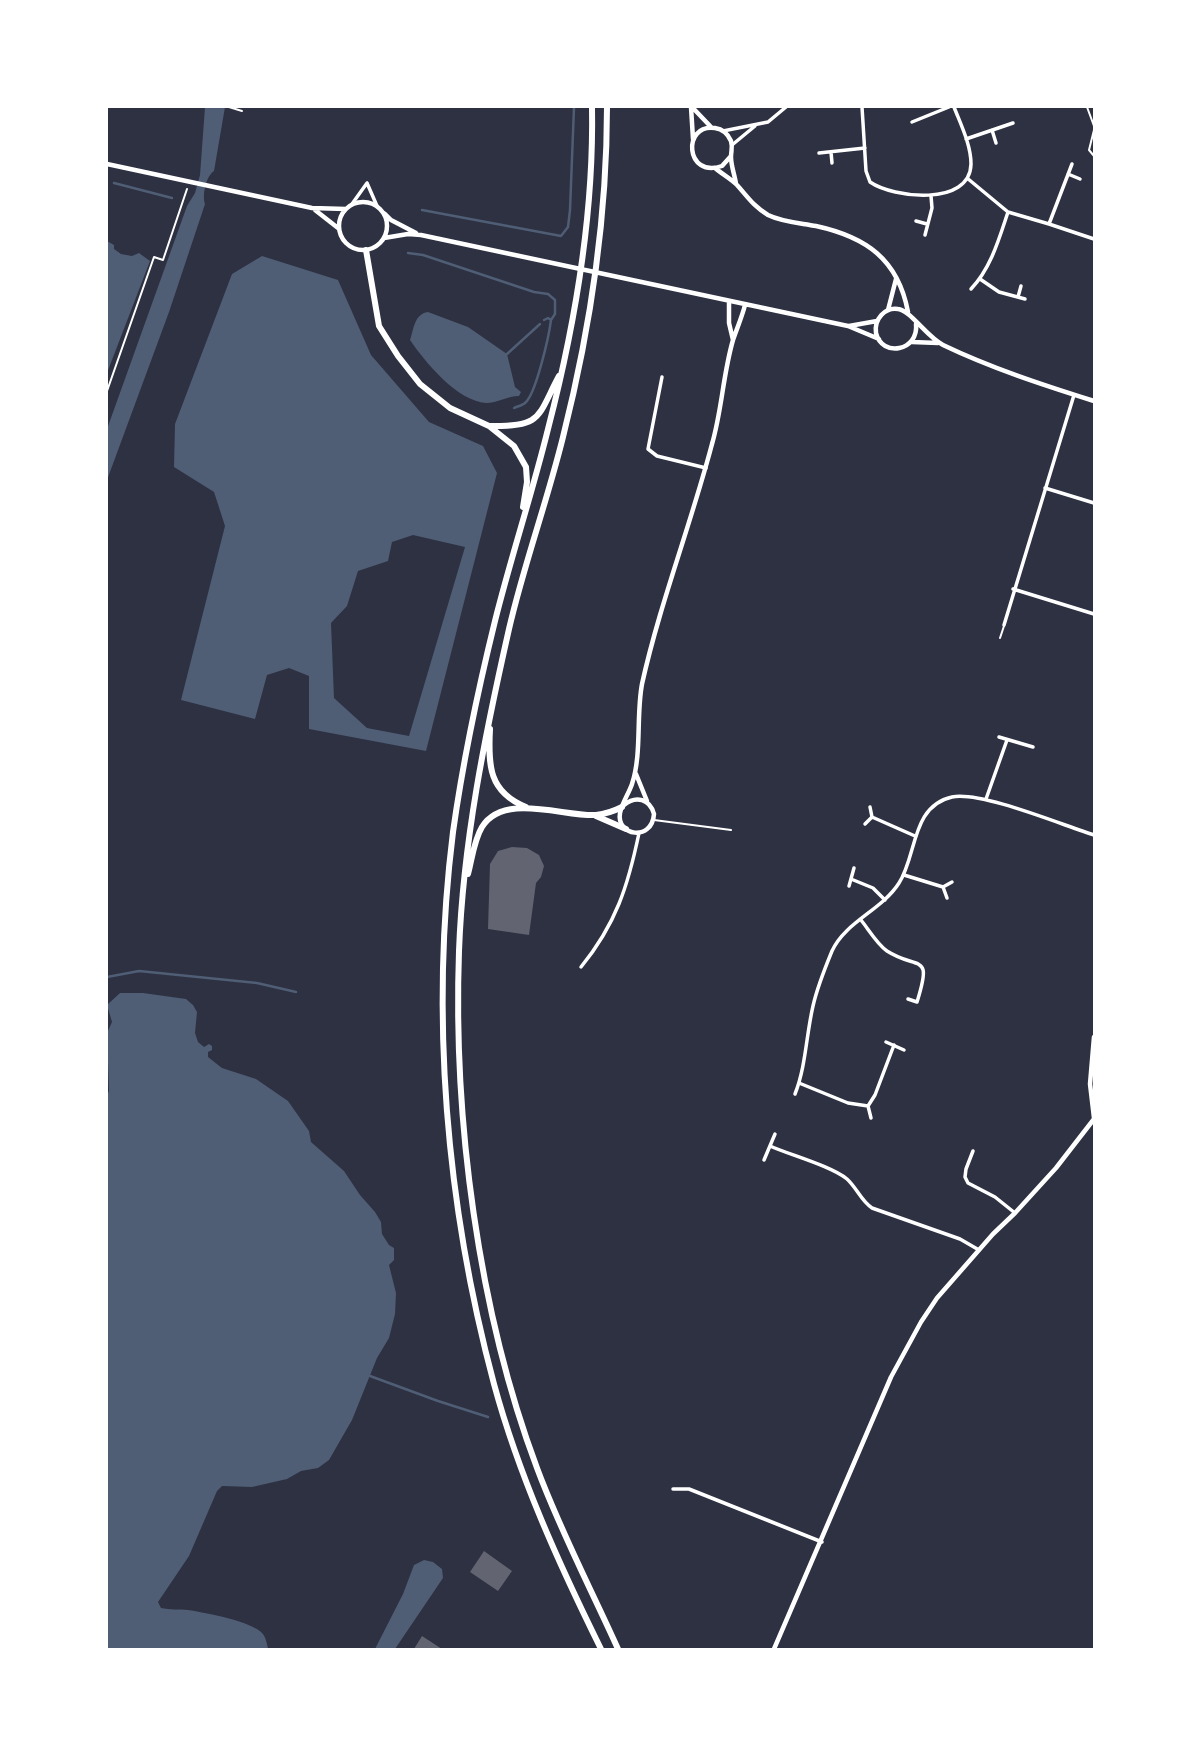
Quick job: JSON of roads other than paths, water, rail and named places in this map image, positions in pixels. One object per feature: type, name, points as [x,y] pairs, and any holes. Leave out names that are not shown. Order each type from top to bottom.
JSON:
[{"type":"highway","points":[[592,107],[582,253],[564,367],[492,633],[461,779],[453,833],[443,978],[444,1053],[450,1138],[458,1217],[475,1306],[495,1387],[523,1472],[552,1547],[601,1649]]},
{"type":"highway","points":[[607,107],[598,255],[582,356],[563,439],[510,624],[478,771],[459,951],[461,1096],[474,1215],[490,1302],[510,1383],[537,1467],[618,1649]]},
{"type":"highway","points":[[366,250],[379,326],[398,356],[420,384],[450,408],[489,426],[514,446],[526,467],[527,482],[519,537]]},
{"type":"highway","points":[[489,426],[523,424],[541,413],[564,367]]},
{"type":"highway","points":[[491,711],[489,749],[490,766],[495,781],[512,801],[531,809]]},
{"type":"highway","points":[[463,895],[482,827],[498,812],[531,809],[594,815],[610,813],[623,806]]},
{"type":"highway","points":[[594,815],[626,829]]},
{"type":"street","points":[[691,107],[711,127],[723,131],[768,122],[786,107]]},
{"type":"street","points":[[691,107],[691,148],[698,164],[715,168],[727,162],[731,156]]},
{"type":"street","points":[[862,107],[864,148],[870,182],[889,191],[910,195],[931,196],[958,187],[967,178],[971,165],[967,139],[952,107],[912,122]]},
{"type":"street","points":[[967,139],[1013,123]]},
{"type":"street","points":[[732,145],[756,125]]},
{"type":"street","points":[[693,139],[697,133],[711,127]]},
{"type":"street","points":[[992,130],[996,143]]},
{"type":"street","points":[[723,131],[732,145],[731,156],[737,185]]},
{"type":"street","points":[[819,153],[864,148]]},
{"type":"street","points":[[831,152],[832,163]]},
{"type":"street","points":[[107,164],[312,208],[346,209]]},
{"type":"street","points":[[1049,224],[1072,164]]},
{"type":"street","points":[[715,168],[769,215],[832,231],[863,243],[884,258],[890,264],[903,292],[908,313],[916,324],[939,343],[983,362],[1094,401]]},
{"type":"street","points":[[1068,174],[1080,179]]},
{"type":"street","points":[[967,178],[1008,212],[1094,239]]},
{"type":"street","points":[[312,208],[330,219],[350,246],[366,250],[375,247],[384,237],[387,221],[367,183],[341,216],[339,228]]},
{"type":"street","points":[[925,235],[932,208],[931,196]]},
{"type":"street","points":[[352,204],[365,202],[379,208],[391,220],[421,235]]},
{"type":"street","points":[[971,289],[980,279],[994,250],[1008,212]]},
{"type":"street","points":[[916,221],[927,224]]},
{"type":"street","points":[[384,237],[421,235],[848,326],[879,339]]},
{"type":"street","points":[[848,326],[877,321],[888,310],[896,278]]},
{"type":"street","points":[[980,279],[999,292],[1025,299]]},
{"type":"street","points":[[1018,297],[1021,286]]},
{"type":"street","points":[[729,302],[729,323],[733,341]]},
{"type":"street","points":[[636,773],[654,814],[650,827],[639,833],[626,829],[620,818],[636,773],[642,685],[706,468],[733,341],[745,305]]},
{"type":"street","points":[[888,310],[901,309],[908,313]]},
{"type":"street","points":[[877,321],[876,334],[879,339],[885,345],[896,349],[912,342],[916,324]]},
{"type":"street","points":[[912,342],[939,343]]},
{"type":"street","points":[[662,377],[648,449],[657,456],[706,468]]},
{"type":"street","points":[[1004,625],[1074,395]]},
{"type":"street","points":[[1045,488],[1094,503]]},
{"type":"street","points":[[1013,589],[1094,614]]},
{"type":"street","points":[[999,737],[1032,747]]},
{"type":"street","points":[[986,799],[1007,740]]},
{"type":"street","points":[[795,1094],[813,1005],[833,949],[845,933],[885,900],[904,875],[920,821],[927,812],[947,798],[972,796],[1094,835]]},
{"type":"street","points":[[623,806],[628,801],[638,799],[649,804]]},
{"type":"street","points":[[870,807],[872,817]]},
{"type":"street","points":[[872,817],[915,836]]},
{"type":"street","points":[[864,824],[872,817]]},
{"type":"street","points":[[581,967],[596,948],[617,912],[628,883],[639,833]]},
{"type":"street","points":[[849,886],[854,868]]},
{"type":"street","points":[[904,875],[943,887],[952,882]]},
{"type":"street","points":[[851,879],[873,888],[885,900]]},
{"type":"street","points":[[943,887],[947,898]]},
{"type":"street","points":[[861,920],[888,951],[913,961],[922,969],[924,980],[917,1002],[908,999]]},
{"type":"street","points":[[774,1649],[892,1376],[921,1322],[937,1298],[1056,1168],[1094,1119],[1090,1084],[1094,1037]]},
{"type":"street","points":[[886,1042],[904,1050]]},
{"type":"street","points":[[871,1118],[868,1106],[875,1095],[894,1045]]},
{"type":"street","points":[[799,1083],[848,1103],[868,1106]]},
{"type":"street","points":[[764,1160],[775,1134]]},
{"type":"street","points":[[770,1146],[839,1174],[852,1184],[863,1201],[872,1208],[952,1236],[979,1250]]},
{"type":"street","points":[[973,1151],[966,1169],[965,1177],[968,1183],[995,1197],[1015,1213]]},
{"type":"street","points":[[673,1489],[689,1489],[822,1542]]},
{"type":"lane","points":[[1087,107],[1094,128],[1090,150],[1094,156]]},
{"type":"lane","points":[[1000,638],[1004,625]]},
{"type":"lane","points":[[653,820],[731,830]]},
{"type":"water","points":[[205,107],[225,107],[214,171],[205,186],[205,204],[169,312],[107,480],[107,429],[187,206],[195,193],[200,175]]},
{"type":"water","points":[[107,241],[121,254],[132,256],[139,253],[150,261],[107,373]]},
{"type":"water","points":[[262,256],[338,280],[371,355],[429,422],[483,446],[497,473],[426,751],[309,729],[309,676],[289,668],[267,675],[255,719],[181,700],[225,526],[214,492],[174,467],[175,424],[232,274]],"holes":[[[413,535],[465,547],[409,736],[367,728],[334,698],[331,623],[347,606],[358,571],[388,561],[392,542]]]},
{"type":"water","points":[[428,312],[468,327],[507,354],[515,387],[521,392],[519,396],[490,403],[475,401],[443,379],[410,340],[417,319]]},
{"type":"water","points":[[120,993],[186,999],[193,1005],[197,1012],[195,1033],[198,1042],[204,1047],[209,1044],[212,1046],[208,1057],[222,1068],[256,1079],[288,1101],[309,1131],[311,1142],[344,1171],[375,1212],[381,1222],[382,1234],[394,1248],[394,1260],[389,1265],[396,1293],[395,1314],[389,1338],[377,1358],[352,1420],[329,1460],[318,1468],[301,1471],[287,1479],[252,1487],[222,1486],[217,1491],[189,1556],[158,1602],[161,1608],[206,1613],[249,1625],[263,1634],[268,1649],[107,1649],[107,1033],[112,1022],[107,1005]]},
{"type":"water","points":[[424,1560],[433,1562],[442,1569],[443,1578],[395,1649],[375,1649],[403,1594],[414,1565]]},
{"type":"waterway","points":[[422,210],[561,236],[568,227],[570,210],[574,107]]},
{"type":"waterway","points":[[114,183],[172,198]]},
{"type":"waterway","points":[[408,253],[423,255],[534,292],[548,294],[555,300],[555,314],[551,320],[538,377],[529,398],[514,408]]},
{"type":"waterway","points":[[544,320],[551,320]]},
{"type":"waterway","points":[[507,354],[540,324]]},
{"type":"waterway","points":[[107,977],[139,971],[257,983],[296,992]]},
{"type":"waterway","points":[[370,1376],[488,1417]]}]
